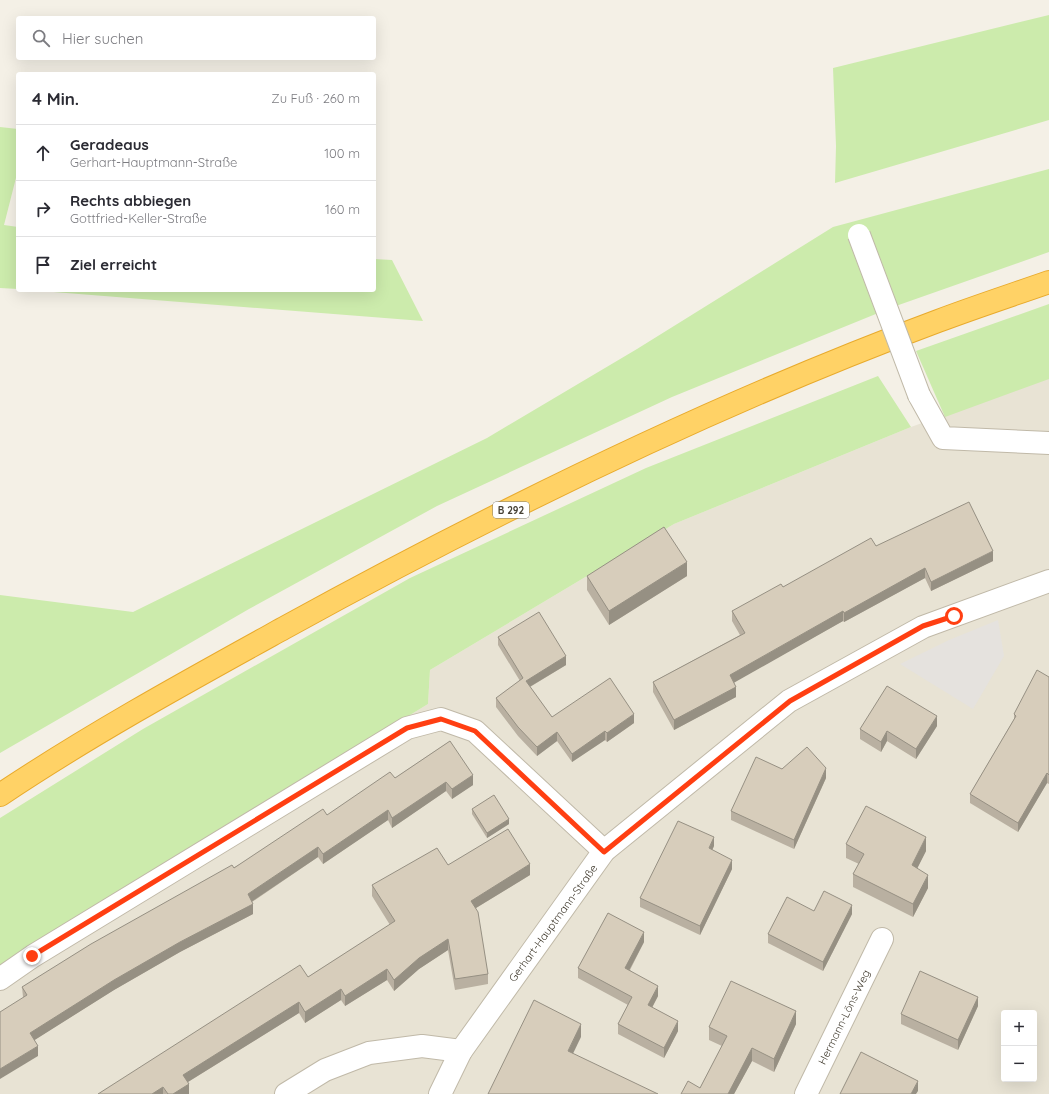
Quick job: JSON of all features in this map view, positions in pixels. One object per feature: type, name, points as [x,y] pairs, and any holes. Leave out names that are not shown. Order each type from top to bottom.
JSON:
[{"type":"highway","name":"B 292","points":[[0,795],[62,754],[376,578],[624,454],[790,380],[937,321],[1049,282]]},
{"type":"street","points":[[860,235],[919,396],[943,438],[1049,443]]},
{"type":"street","name":"Gerhart-Hauptmann-Straße","points":[[440,1094],[461,1051],[604,852],[790,701],[923,626],[1049,581]]},
{"type":"street","points":[[0,979],[32,956],[407,728],[441,719],[475,731],[604,852]]},
{"type":"street","name":"Hermann-Löns-Weg","points":[[806,1094],[882,939]]},
{"type":"street","points":[[286,1094],[324,1070],[369,1053],[422,1046],[461,1051]]},
{"type":"shaded area","points":[[1049,377],[1049,1094],[0,1094],[0,965],[428,704],[430,670],[674,524],[911,427]]},
{"type":"shaded area","points":[[998,620],[1004,656],[973,709],[900,664],[949,640]]},
{"type":"green space","points":[[1049,15],[1049,120],[835,183],[836,146],[833,68]]},
{"type":"green space","points":[[0,127],[16,129],[16,178],[4,225],[16,227],[16,289],[0,288]]},
{"type":"green space","points":[[1049,169],[1049,252],[893,307],[672,397],[437,506],[249,609],[0,753],[0,595],[133,612],[487,438],[637,349],[833,227]]},
{"type":"green space","points":[[376,259],[392,260],[423,321],[53,292],[376,292]]},
{"type":"green space","points":[[1049,304],[1049,379],[945,417],[916,351]]},
{"type":"green space","points":[[878,376],[911,427],[674,524],[430,670],[428,704],[0,965],[0,818],[143,729],[410,578],[646,468]]},
{"type":"building","points":[[969,502],[993,551],[931,582],[925,568],[844,613],[843,611],[730,675],[736,687],[674,720],[653,682],[745,633],[732,611],[781,584],[783,587],[871,538],[876,546]]},
{"type":"building","points":[[664,527],[687,562],[609,611],[587,576]]},
{"type":"building","points":[[539,612],[566,656],[526,681],[552,717],[610,678],[634,714],[607,733],[605,731],[572,754],[557,732],[537,747],[518,727],[496,698],[523,678],[498,637]]},
{"type":"building","points":[[1037,670],[1049,677],[1049,775],[1047,773],[1018,823],[970,794],[1016,716],[1014,714]]},
{"type":"building","points":[[887,686],[937,716],[916,749],[887,731],[881,742],[860,729]]},
{"type":"building","points":[[450,741],[473,775],[452,789],[446,782],[392,818],[388,810],[323,854],[318,847],[248,894],[253,904],[180,942],[114,980],[30,1033],[38,1046],[0,1069],[0,1012],[27,995],[22,987],[91,944],[232,865],[234,868],[323,809],[327,815],[390,772],[395,778]]},
{"type":"building","points":[[807,747],[826,768],[794,840],[731,811],[756,757],[782,769]]},
{"type":"building","points":[[494,795],[509,819],[487,833],[472,809]]},
{"type":"building","points":[[866,806],[926,837],[912,865],[928,875],[913,904],[853,874],[864,854],[846,844]]},
{"type":"building","points":[[678,821],[714,837],[709,848],[732,860],[700,926],[640,898]]},
{"type":"building","points":[[508,829],[530,864],[471,901],[478,912],[488,974],[455,979],[448,939],[419,958],[394,980],[387,969],[345,996],[341,989],[305,1012],[299,1002],[183,1075],[189,1084],[173,1094],[168,1094],[163,1087],[152,1094],[98,1094],[300,965],[308,977],[395,921],[372,885],[437,848],[448,865]]},
{"type":"building","points":[[824,891],[852,905],[823,962],[768,934],[787,897],[814,911]]},
{"type":"building","points":[[608,913],[644,932],[625,968],[658,986],[648,1005],[678,1021],[664,1048],[618,1024],[632,997],[578,968]]},
{"type":"building","points":[[920,971],[978,997],[958,1040],[901,1014]]},
{"type":"building","points":[[731,981],[796,1011],[774,1059],[752,1048],[728,1094],[681,1094],[688,1081],[700,1088],[727,1036],[709,1027]]},
{"type":"building","points":[[534,1000],[581,1024],[568,1051],[658,1094],[488,1094]]},
{"type":"building","points":[[861,1052],[918,1081],[911,1094],[840,1094]]},
{"type":"route","points":[[32,956],[407,728],[441,719],[475,731],[604,852],[790,701],[923,626],[954,616]]}]
